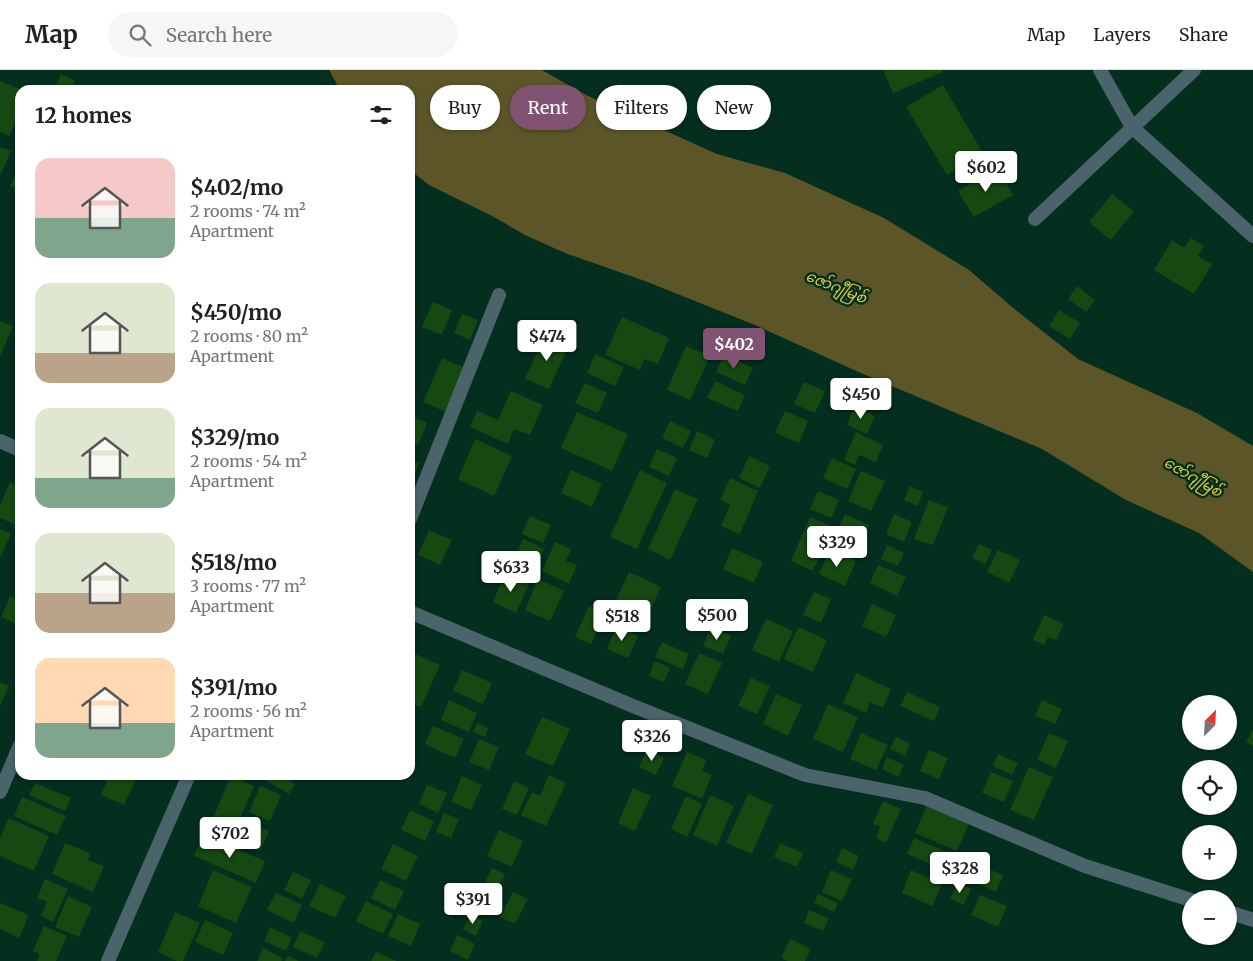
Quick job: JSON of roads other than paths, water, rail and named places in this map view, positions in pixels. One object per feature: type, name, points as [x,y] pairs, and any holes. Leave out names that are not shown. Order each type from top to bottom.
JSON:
[{"type":"street","points":[[1100,70],[1132,128],[1253,236]]},
{"type":"street","points":[[1035,219],[1194,70]]},
{"type":"street","points":[[415,506],[499,295]]},
{"type":"street","points":[[0,441],[15,448]]},
{"type":"street","points":[[415,614],[805,775],[925,798],[1084,866],[1182,897]]},
{"type":"street","points":[[0,792],[15,757]]},
{"type":"street","points":[[108,961],[187,780]]},
{"type":"street","points":[[1237,915],[1253,920]]},
{"type":"water","name":"ဇော်ဂျီမြစ်","points":[[329,70],[542,70],[568,85],[510,85],[510,130],[586,130],[586,95],[596,100],[596,130],[664,130],[717,154],[785,173],[884,218],[969,270],[1078,359],[1197,413],[1253,446],[1253,572],[1199,533],[1126,500],[1042,449],[863,374],[755,325],[645,281],[565,253],[525,235],[494,217],[429,185],[415,174],[415,85],[337,85]]}]
